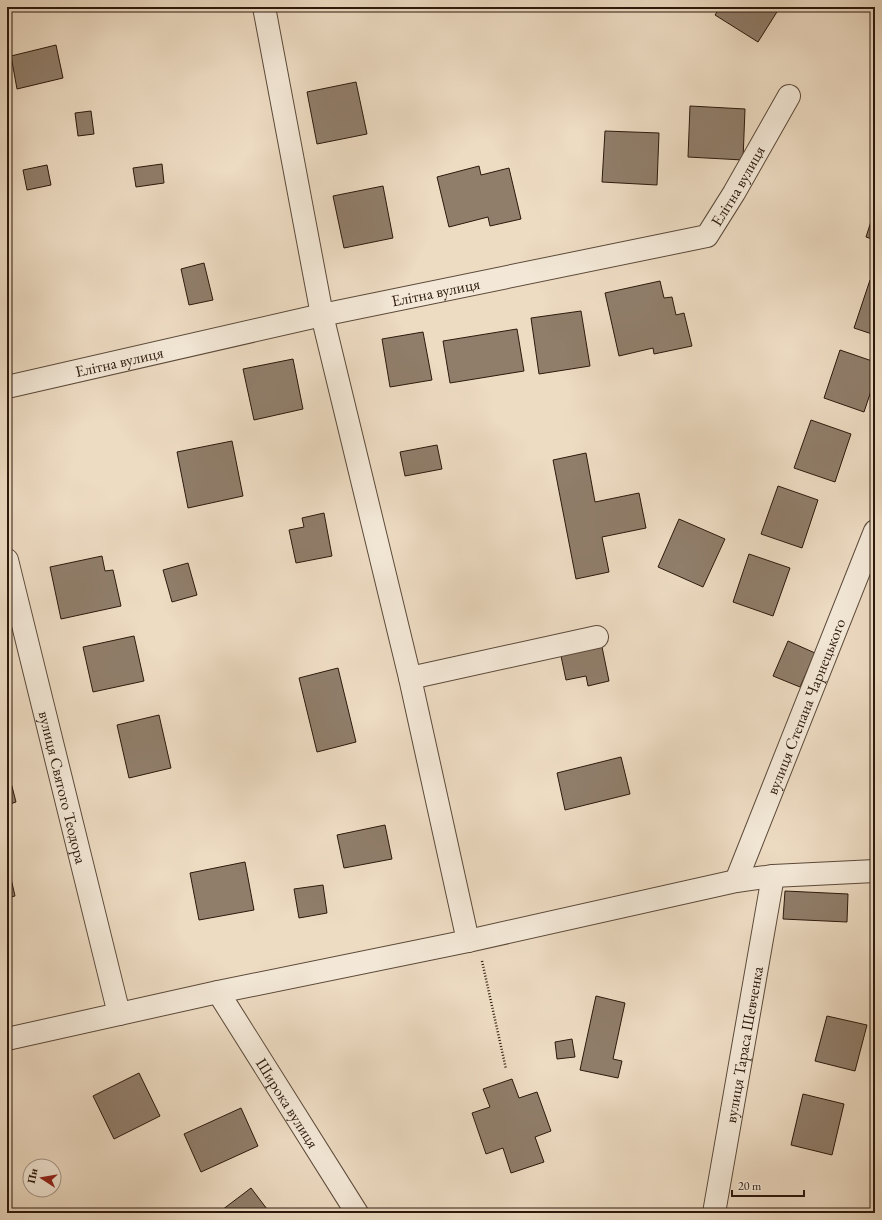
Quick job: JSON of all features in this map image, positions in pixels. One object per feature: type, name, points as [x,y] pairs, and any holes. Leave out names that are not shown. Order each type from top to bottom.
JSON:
[{"type":"street","points":[[264,7],[322,315],[473,940]]},
{"type":"street","name":"Елітна вулиця","points":[[7,387],[322,315],[707,236],[734,194],[789,96]]},
{"type":"street","name":"вулиця Степана Чарнецького","points":[[736,881],[875,531]]},
{"type":"street","name":"вулиця Святого Теодора","points":[[7,560],[119,1014]]},
{"type":"street","points":[[410,678],[597,636]]},
{"type":"street","points":[[7,1039],[218,992],[473,940],[736,881],[773,876],[875,870]]},
{"type":"street","name":"вулиця Тараса Шевченка","points":[[714,1213],[773,876]]},
{"type":"street","name":"Широка вулиця","points":[[218,992],[357,1213]]},
{"type":"path","points":[[473,940],[506,1069]]},
{"type":"building","points":[[720,7],[780,7],[758,42],[715,15]]},
{"type":"building","points":[[56,45],[63,78],[17,89],[11,56]]},
{"type":"building","points":[[356,82],[367,134],[317,144],[307,92]]},
{"type":"building","points":[[690,106],[745,109],[743,160],[688,157]]},
{"type":"building","points":[[91,111],[94,134],[78,136],[75,113]]},
{"type":"building","points":[[605,131],[659,133],[657,185],[602,182]]},
{"type":"building","points":[[162,164],[164,183],[136,187],[133,168]]},
{"type":"building","points":[[47,165],[51,185],[27,190],[23,170]]},
{"type":"building","points":[[479,166],[481,175],[509,168],[521,219],[490,226],[488,217],[449,227],[437,177]]},
{"type":"building","points":[[383,186],[393,238],[344,248],[333,196]]},
{"type":"building","points":[[875,209],[875,240],[866,237]]},
{"type":"building","points":[[204,263],[213,300],[189,305],[181,269]]},
{"type":"building","points":[[870,280],[875,282],[875,335],[854,328]]},
{"type":"building","points":[[660,281],[664,298],[672,297],[676,315],[684,313],[692,346],[654,354],[653,348],[619,356],[605,293]]},
{"type":"building","points":[[581,311],[590,366],[539,374],[531,318]]},
{"type":"building","points":[[517,329],[524,371],[450,383],[443,341]]},
{"type":"building","points":[[423,332],[432,380],[390,387],[382,339]]},
{"type":"building","points":[[840,350],[875,362],[875,379],[864,412],[824,398]]},
{"type":"building","points":[[293,359],[303,409],[254,420],[243,369]]},
{"type":"building","points":[[811,420],[851,434],[835,482],[794,468]]},
{"type":"building","points":[[232,441],[243,496],[188,508],[177,452]]},
{"type":"building","points":[[437,445],[442,469],[405,476],[400,452]]},
{"type":"building","points":[[586,453],[595,502],[639,493],[646,528],[602,537],[609,572],[576,579],[553,460]]},
{"type":"building","points":[[778,486],[818,500],[802,548],[761,534]]},
{"type":"building","points":[[324,513],[332,556],[296,563],[289,530],[304,527],[302,518]]},
{"type":"building","points":[[679,519],[725,539],[703,587],[658,567]]},
{"type":"building","points":[[749,554],[790,568],[773,616],[733,602]]},
{"type":"building","points":[[102,556],[105,571],[113,570],[121,606],[61,619],[50,567]]},
{"type":"building","points":[[188,563],[197,595],[172,602],[163,570]]},
{"type":"building","points":[[134,636],[144,681],[93,692],[83,647]]},
{"type":"building","points":[[788,641],[815,653],[800,687],[773,676]]},
{"type":"building","points":[[602,647],[609,681],[588,686],[586,676],[566,680],[561,656]]},
{"type":"building","points":[[338,668],[356,742],[317,752],[299,678]]},
{"type":"building","points":[[159,715],[171,768],[129,778],[117,725]]},
{"type":"building","points":[[621,757],[630,794],[565,810],[557,773]]},
{"type":"building","points":[[7,767],[16,802],[7,805]]},
{"type":"building","points":[[385,825],[392,859],[344,868],[337,835]]},
{"type":"building","points":[[7,861],[15,896],[7,898]]},
{"type":"building","points":[[245,862],[254,910],[199,920],[190,873]]},
{"type":"building","points":[[323,885],[327,913],[299,918],[294,889]]},
{"type":"building","points":[[785,891],[848,894],[847,922],[783,919]]},
{"type":"building","points":[[596,996],[625,1003],[613,1059],[622,1061],[618,1078],[580,1070]]},
{"type":"building","points":[[827,1016],[867,1025],[855,1071],[815,1061]]},
{"type":"building","points":[[572,1039],[575,1057],[557,1059],[555,1042]]},
{"type":"building","points":[[139,1073],[160,1116],[114,1139],[93,1096]]},
{"type":"building","points":[[512,1079],[519,1098],[537,1092],[551,1131],[535,1137],[544,1162],[511,1173],[503,1148],[486,1154],[472,1113],[490,1107],[483,1089]]},
{"type":"building","points":[[803,1094],[844,1104],[832,1155],[791,1145]]},
{"type":"building","points":[[241,1108],[258,1146],[201,1172],[184,1134]]},
{"type":"building","points":[[251,1188],[270,1213],[218,1213]]}]
